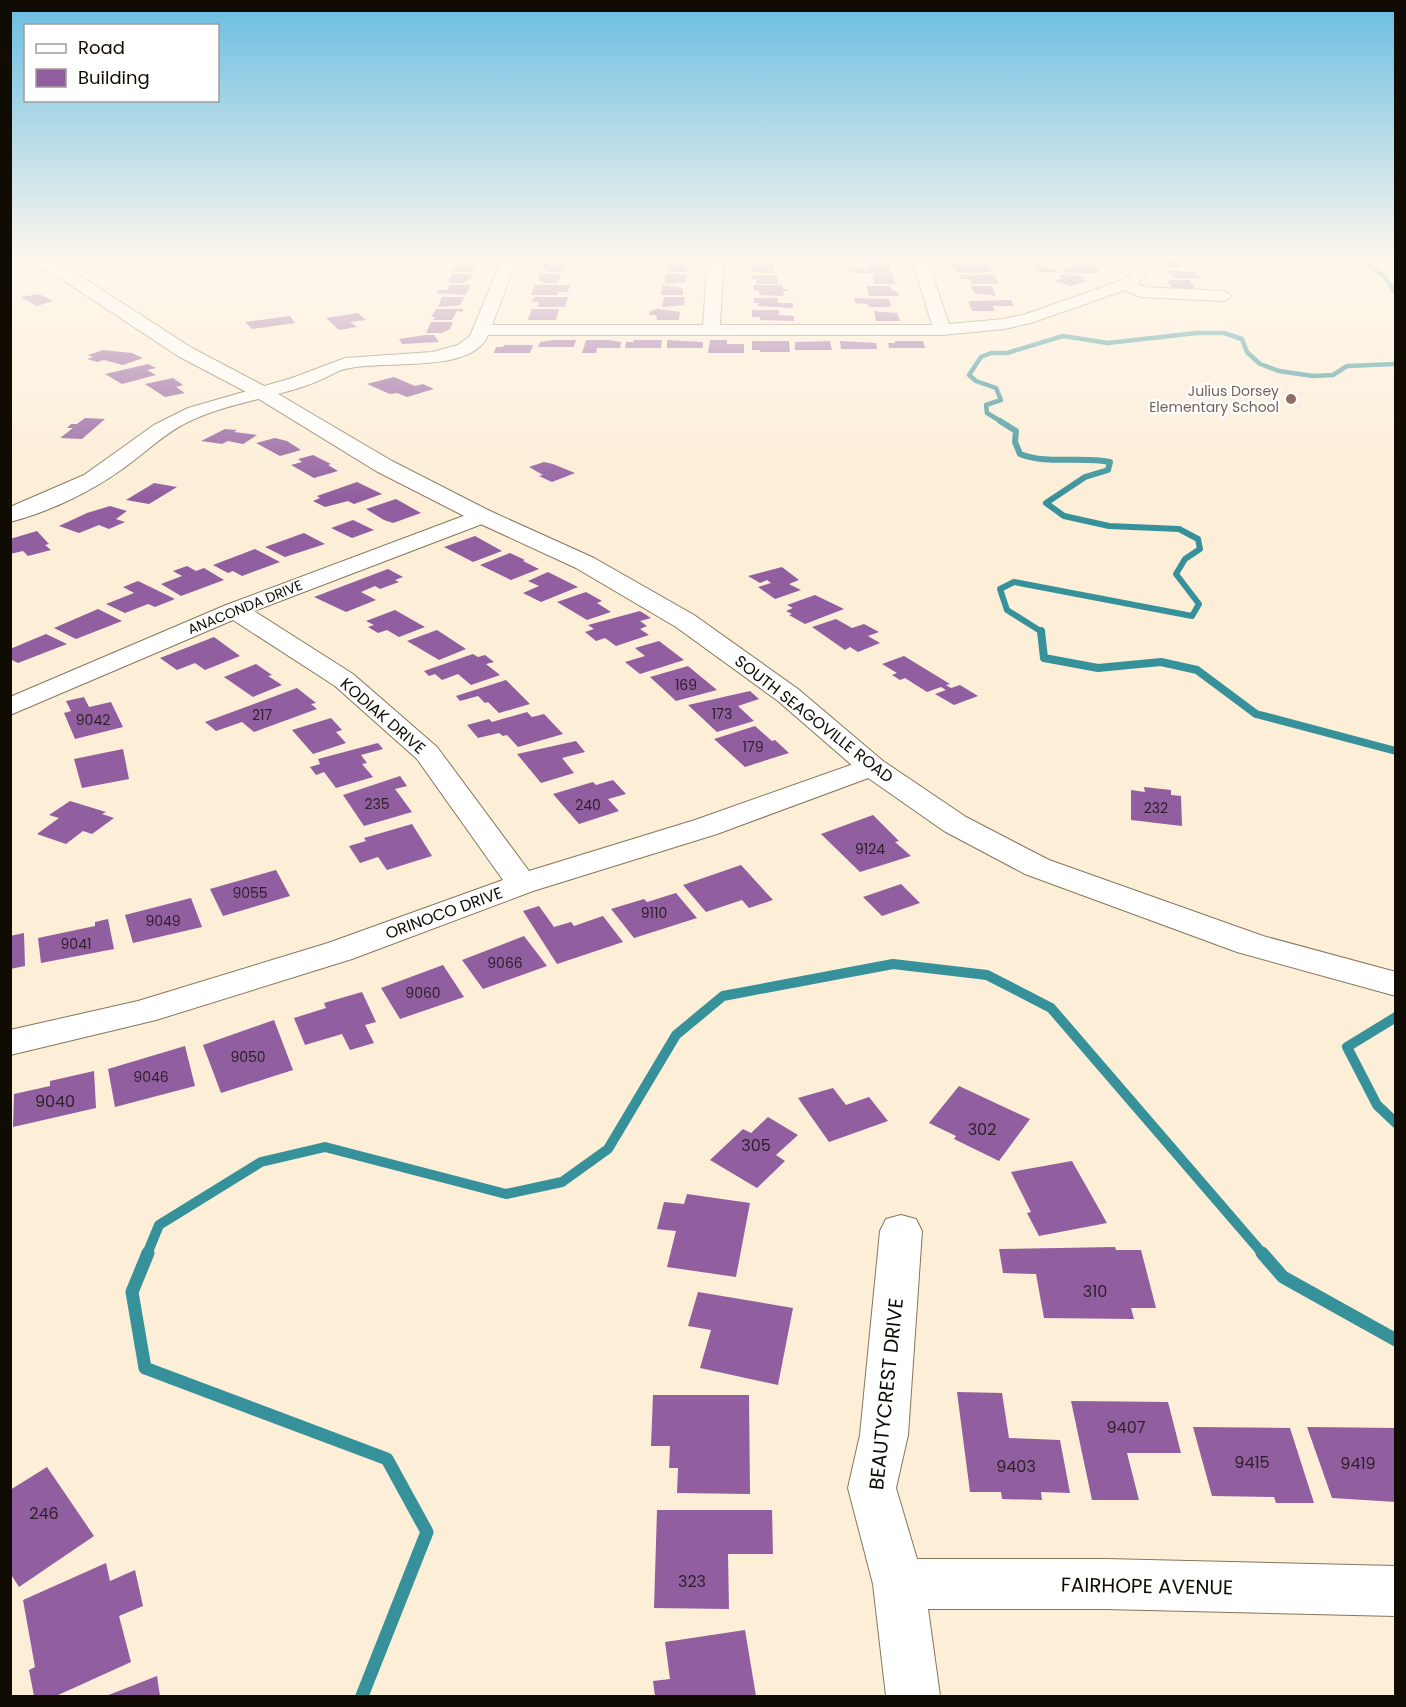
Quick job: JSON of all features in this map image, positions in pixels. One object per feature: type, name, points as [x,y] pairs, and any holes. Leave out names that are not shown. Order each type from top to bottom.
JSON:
[{"type":"street","name":"SOUTH SEAGOVILLE ROAD","points":[[164,339],[261,392],[384,466],[482,516],[585,563],[685,621],[788,695],[872,767],[956,824],[1037,867],[1250,944],[1395,984]]},
{"type":"street","points":[[10,515],[51,499],[102,474],[180,418],[300,382],[345,363],[452,354],[472,345],[478,339]]},
{"type":"street","name":"ANACONDA DRIVE","points":[[10,707],[235,610],[482,516]]},
{"type":"street","name":"KODIAK DRIVE","points":[[235,610],[344,680],[427,753],[522,884]]},
{"type":"street","name":"ORINOCO DRIVE","points":[[10,1043],[143,1012],[340,951],[522,884],[706,827],[872,767]]},
{"type":"street","name":"BEAUTYCREST DRIVE","points":[[901,1231],[884,1435],[872,1488],[899,1584],[913,1696]]},
{"type":"street","name":"FAIRHOPE AVENUE","points":[[899,1584],[1106,1584],[1395,1591]]},
{"type":"building","points":[[399,339],[437,339],[439,342],[402,344]]},
{"type":"building","points":[[576,340],[574,347],[538,347],[540,342]]},
{"type":"building","points":[[586,340],[621,342],[620,348],[597,348],[596,353],[582,353]]},
{"type":"building","points":[[662,340],[661,348],[625,348],[626,342]]},
{"type":"building","points":[[667,340],[703,342],[703,348],[667,348]]},
{"type":"building","points":[[710,340],[727,340],[727,344],[744,344],[744,353],[708,353]]},
{"type":"building","points":[[752,341],[789,341],[790,352],[752,350]]},
{"type":"building","points":[[830,341],[832,350],[795,350],[795,342]]},
{"type":"building","points":[[840,341],[876,343],[877,349],[841,349]]},
{"type":"building","points":[[895,341],[923,341],[925,348],[889,348],[888,343],[895,343]]},
{"type":"building","points":[[533,345],[530,353],[494,353],[496,347]]},
{"type":"building","points":[[103,350],[132,353],[143,358],[123,365],[104,360],[97,362],[87,359],[93,357],[88,355]]},
{"type":"building","points":[[148,364],[156,368],[147,370],[156,375],[122,384],[105,374]]},
{"type":"building","points":[[394,377],[415,386],[423,384],[434,389],[407,397],[397,393],[390,394],[367,384]]},
{"type":"building","points":[[173,378],[183,385],[176,387],[185,393],[165,397],[145,384]]},
{"type":"building","points":[[85,418],[105,419],[82,439],[60,438],[73,428],[67,428],[71,424],[77,424]]},
{"type":"building","points":[[225,429],[257,435],[243,444],[228,441],[222,444],[201,441]]},
{"type":"building","points":[[275,438],[287,441],[301,450],[280,456],[256,443]]},
{"type":"building","points":[[313,455],[331,464],[328,465],[338,471],[314,478],[291,465],[302,462],[298,459]]},
{"type":"building","points":[[544,462],[575,473],[552,482],[539,476],[543,475],[529,467]]},
{"type":"building","points":[[357,482],[382,494],[354,504],[348,501],[325,507],[313,501],[320,498],[317,496]]},
{"type":"building","points":[[154,483],[177,487],[149,504],[126,500]]},
{"type":"building","points":[[396,499],[421,513],[393,523],[366,509]]},
{"type":"building","points":[[110,506],[127,511],[116,519],[125,522],[109,529],[99,525],[79,533],[59,526],[87,513]]},
{"type":"building","points":[[353,520],[374,530],[352,538],[331,528]]},
{"type":"building","points":[[37,531],[49,544],[45,545],[51,550],[28,556],[23,551],[10,554],[10,539]]},
{"type":"building","points":[[304,533],[325,544],[285,557],[265,547]]},
{"type":"building","points":[[475,536],[502,551],[473,562],[444,547]]},
{"type":"building","points":[[255,549],[280,562],[242,576],[233,571],[228,573],[213,565]]},
{"type":"building","points":[[510,553],[539,569],[511,580],[480,565]]},
{"type":"building","points":[[187,566],[196,571],[204,568],[224,580],[181,596],[161,584],[182,576],[173,571]]},
{"type":"building","points":[[782,567],[799,580],[789,584],[801,590],[775,599],[758,587],[771,583],[767,580],[760,583],[748,576]]},
{"type":"building","points":[[388,569],[403,577],[395,580],[399,582],[380,589],[375,586],[361,592],[376,600],[346,612],[314,597]]},
{"type":"building","points":[[548,572],[578,587],[541,602],[523,593],[539,586],[528,581]]},
{"type":"building","points":[[138,581],[175,599],[155,607],[148,604],[125,613],[106,604],[134,593],[123,587]]},
{"type":"building","points":[[586,592],[602,601],[597,603],[611,612],[587,620],[557,602]]},
{"type":"building","points":[[815,595],[844,609],[805,624],[786,611],[793,608],[787,605]]},
{"type":"building","points":[[98,609],[122,621],[76,639],[54,628]]},
{"type":"building","points":[[395,610],[425,627],[399,637],[387,630],[378,633],[368,627],[374,625],[366,621]]},
{"type":"building","points":[[640,611],[651,618],[640,621],[647,626],[640,629],[649,635],[616,646],[605,638],[596,641],[585,632],[594,629],[588,625]]},
{"type":"building","points":[[836,619],[852,628],[864,624],[879,632],[868,636],[880,643],[858,652],[850,647],[845,650],[812,627]]},
{"type":"building","points":[[437,630],[466,649],[439,660],[407,641]]},
{"type":"building","points":[[46,634],[67,644],[18,663],[10,659],[10,649]]},
{"type":"building","points":[[214,637],[240,656],[205,670],[195,663],[177,670],[160,658]]},
{"type":"building","points":[[659,641],[684,660],[640,674],[625,662],[645,656],[635,648]]},
{"type":"building","points":[[473,654],[478,657],[485,655],[494,662],[486,664],[500,675],[471,685],[458,674],[442,680],[435,674],[429,676],[424,671]]},
{"type":"building","points":[[904,656],[950,684],[946,685],[951,688],[960,685],[978,696],[954,705],[935,694],[946,690],[941,687],[927,692],[905,678],[900,680],[892,675],[897,673],[882,664]]},
{"type":"building","points":[[256,664],[282,685],[253,697],[224,677]]},
{"type":"building","points":[[688,666],[717,690],[676,701],[650,677]]},
{"type":"building","points":[[506,680],[530,704],[499,713],[478,696],[460,701],[456,696]]},
{"type":"building","points":[[297,688],[316,703],[311,704],[317,709],[254,732],[242,722],[216,731],[205,722]]},
{"type":"building","points":[[750,691],[759,699],[738,706],[754,721],[717,732],[688,705]]},
{"type":"building","points":[[84,697],[89,707],[111,702],[123,727],[75,739],[64,713],[71,711],[66,701]]},
{"type":"building","points":[[527,712],[532,717],[544,714],[563,734],[518,747],[507,735],[503,736],[499,733],[478,738],[467,725],[489,719],[492,722]]},
{"type":"building","points":[[331,718],[342,730],[336,732],[346,743],[313,754],[292,730]]},
{"type":"building","points":[[755,726],[789,753],[745,767],[714,739]]},
{"type":"building","points":[[576,741],[585,752],[562,758],[574,773],[541,783],[517,754]]},
{"type":"building","points":[[378,743],[383,749],[361,755],[367,763],[362,764],[373,777],[336,788],[324,772],[316,775],[310,767],[320,764],[318,759]]},
{"type":"building","points":[[123,749],[129,779],[82,788],[74,759]]},
{"type":"building","points":[[400,776],[407,786],[395,789],[412,812],[364,826],[343,795]]},
{"type":"building","points":[[613,780],[626,794],[608,799],[619,811],[579,824],[553,794],[593,782],[596,785]]},
{"type":"building","points":[[1144,787],[1171,790],[1171,795],[1181,796],[1182,826],[1131,820],[1131,790],[1145,792]]},
{"type":"building","points":[[70,801],[106,812],[102,814],[114,818],[92,834],[83,831],[66,844],[37,834],[59,818],[49,815]]},
{"type":"building","points":[[873,815],[899,841],[895,842],[911,856],[860,872],[821,834]]},
{"type":"building","points":[[412,824],[432,856],[387,870],[378,857],[360,863],[349,846],[366,841],[364,838]]},
{"type":"building","points":[[741,865],[773,900],[749,908],[742,900],[706,912],[683,885]]},
{"type":"building","points":[[276,870],[290,896],[223,916],[210,889]]},
{"type":"building","points":[[901,884],[920,903],[882,916],[863,897]]},
{"type":"building","points":[[676,893],[697,918],[634,938],[611,909],[644,899],[647,902]]},
{"type":"building","points":[[191,898],[202,927],[133,943],[125,915]]},
{"type":"building","points":[[539,906],[554,927],[571,922],[574,926],[603,916],[623,942],[557,964],[523,911]]},
{"type":"building","points":[[108,919],[114,949],[41,963],[38,938],[95,926],[95,922]]},
{"type":"building","points":[[24,933],[25,966],[10,969],[10,936]]},
{"type":"building","points":[[524,936],[547,966],[483,989],[462,960]]},
{"type":"building","points":[[443,965],[464,997],[400,1019],[381,988]]},
{"type":"building","points":[[362,992],[376,1022],[365,1025],[374,1043],[350,1050],[342,1034],[305,1045],[294,1018],[326,1008],[324,1003]]},
{"type":"building","points":[[274,1020],[293,1070],[221,1093],[203,1045]]},
{"type":"building","points":[[185,1046],[195,1086],[115,1107],[108,1069]]},
{"type":"building","points":[[94,1071],[96,1108],[13,1127],[14,1094],[50,1086],[50,1081]]},
{"type":"building","points":[[959,1086],[1030,1119],[999,1161],[954,1139],[956,1136],[929,1123]]},
{"type":"building","points":[[833,1088],[846,1105],[869,1097],[888,1121],[829,1142],[798,1098]]},
{"type":"building","points":[[768,1117],[798,1135],[776,1155],[785,1161],[757,1188],[710,1160],[743,1129],[751,1133]]},
{"type":"building","points":[[1072,1161],[1107,1223],[1039,1236],[1027,1213],[1031,1212],[1011,1172]]},
{"type":"building","points":[[687,1194],[750,1203],[736,1277],[667,1267],[676,1231],[657,1229],[664,1202],[684,1204]]},
{"type":"building","points":[[1115,1247],[1116,1250],[1141,1250],[1156,1308],[1131,1308],[1134,1319],[1044,1318],[1036,1274],[1003,1273],[999,1249]]},
{"type":"building","points":[[698,1292],[793,1308],[778,1385],[700,1368],[711,1330],[688,1326]]},
{"type":"building","points":[[957,1392],[1002,1393],[1009,1438],[1060,1440],[1070,1493],[1041,1492],[1042,1500],[1002,1499],[1001,1492],[970,1492]]},
{"type":"building","points":[[653,1395],[749,1395],[750,1494],[677,1493],[678,1468],[669,1468],[670,1446],[651,1446]]},
{"type":"building","points":[[1071,1401],[1168,1402],[1181,1453],[1127,1453],[1139,1500],[1092,1500]]},
{"type":"building","points":[[1193,1427],[1290,1428],[1314,1503],[1276,1503],[1274,1497],[1212,1496]]},
{"type":"building","points":[[1307,1427],[1396,1428],[1396,1502],[1332,1498]]},
{"type":"building","points":[[47,1467],[94,1536],[19,1587],[10,1573],[10,1490]]},
{"type":"building","points":[[657,1510],[772,1510],[773,1554],[728,1554],[729,1609],[654,1608]]},
{"type":"building","points":[[106,1563],[110,1581],[135,1570],[143,1606],[119,1616],[131,1662],[56,1696],[34,1696],[29,1670],[35,1667],[23,1600]]},
{"type":"building","points":[[745,1630],[756,1696],[655,1696],[653,1681],[670,1679],[665,1642]]},
{"type":"building","points":[[157,1676],[160,1696],[106,1696]]},
{"type":"waterway","points":[[1002,422],[987,413],[986,405],[1001,400],[996,388],[976,381],[969,375],[981,357],[991,353],[1007,353],[1054,339]]},
{"type":"waterway","points":[[1080,339],[1108,343],[1146,339]]},
{"type":"waterway","points":[[1241,339],[1247,352],[1260,364],[1279,371],[1313,376],[1333,375],[1347,366],[1396,364]]},
{"type":"waterway","points":[[1000,421],[1016,431],[1015,442],[1020,454],[1041,459],[1110,462],[1108,470],[1085,477],[1046,503],[1064,516],[1109,526],[1179,529],[1198,539],[1200,549],[1185,559],[1176,574],[1199,604],[1192,616],[1014,582],[1000,589],[1007,610],[1041,631]]},
{"type":"waterway","points":[[1041,631],[1044,658],[1098,668],[1161,662],[1197,670],[1256,714],[1396,751]]},
{"type":"waterway","points":[[147,1254],[159,1225],[261,1162],[325,1147],[506,1194],[562,1182],[608,1149],[676,1035],[723,996],[893,964],[987,975],[1051,1008],[1263,1254]]},
{"type":"waterway","points":[[1396,1017],[1347,1047],[1377,1105],[1396,1123]]},
{"type":"waterway","points":[[148,1253],[132,1292],[145,1368],[387,1459],[427,1532],[362,1696]]},
{"type":"waterway","points":[[1262,1253],[1283,1277],[1396,1340]]},
{"type":"place","name":"Julius Dorsey Elementary School","points":[[1291,399]]}]
